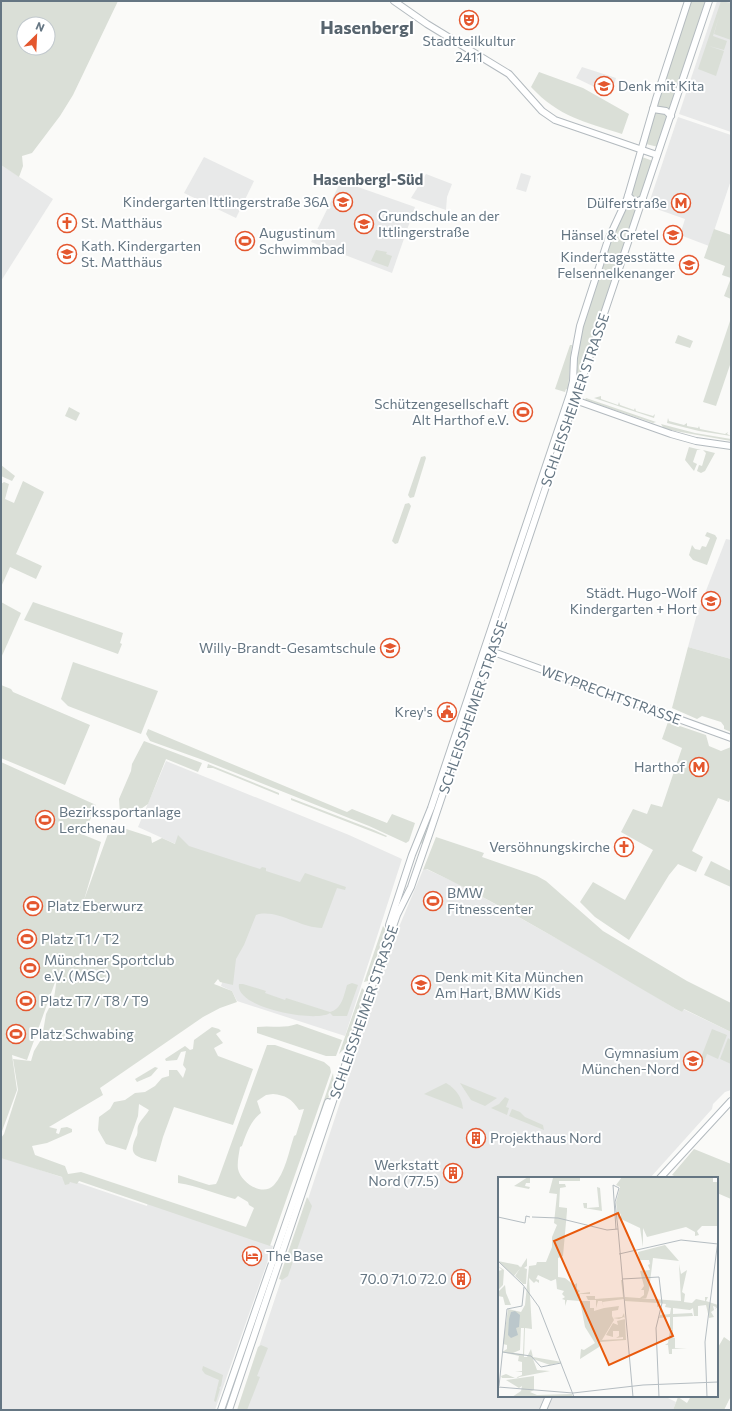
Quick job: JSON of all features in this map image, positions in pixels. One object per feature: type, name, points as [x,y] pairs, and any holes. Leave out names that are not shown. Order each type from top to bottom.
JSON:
[{"type":"main road","points":[[394,1],[432,28],[509,74],[542,111],[555,120],[657,155]]},
{"type":"main road","name":"SCHLEISSHEIMER STRASSE","points":[[229,1410],[363,1012],[395,920],[415,876],[491,652],[561,431],[573,381],[576,345],[580,326],[608,240],[628,196],[653,109],[688,1]]},
{"type":"main road","name":"SCHLEISSHEIMER STRASSE","points":[[221,1410],[369,986],[412,855],[427,821],[484,649],[561,431],[576,400],[709,1]]},
{"type":"main road","points":[[653,109],[666,111],[671,116]]},
{"type":"main road","points":[[628,196],[635,202],[643,199]]},
{"type":"main road","points":[[568,398],[671,434],[696,441],[731,446]]},
{"type":"main road","name":"WEYPRECHTSTRASSE","points":[[484,649],[731,738]]},
{"type":"main road","points":[[661,1177],[731,1101]]},
{"type":"main road","points":[[543,1410],[549,1397]]},
{"type":"shaded area","points":[[1,1],[118,1],[73,95],[60,116],[32,153],[22,156],[23,166],[19,177],[1,165]]},
{"type":"shaded area","points":[[690,1],[707,1],[670,110],[655,105]]},
{"type":"shaded area","points":[[717,1],[731,1],[731,132],[679,114]]},
{"type":"shaded area","points":[[721,1],[731,3],[731,40],[714,34],[719,16],[713,36],[727,41],[724,50],[709,46],[724,51],[716,76],[698,69]]},
{"type":"shaded area","name":"Denk mit Kita","points":[[582,67],[616,78],[611,95],[576,78]]},
{"type":"shaded area","points":[[539,72],[583,88],[629,114],[622,134],[584,122],[562,112],[541,97],[531,87]]},
{"type":"shaded area","points":[[655,112],[665,114],[667,118],[658,147],[646,144]]},
{"type":"shaded area","points":[[678,117],[731,135],[731,180],[709,246],[680,235],[685,219],[648,206]]},
{"type":"shaded area","points":[[204,157],[254,181],[236,218],[184,193]]},
{"type":"shaded area","points":[[642,157],[653,161],[640,197],[636,199],[631,196]]},
{"type":"shaded area","points":[[1,165],[53,199],[1,281]]},
{"type":"shaded area","points":[[521,173],[531,176],[526,192],[516,189]]},
{"type":"shaded area","points":[[426,174],[452,184],[447,197],[446,210],[411,198]]},
{"type":"shaded area","name":"Grundschule an der Ittlingerstraße","points":[[341,181],[415,207],[392,273],[311,242]]},
{"type":"shaded area","points":[[628,202],[638,203],[576,391],[574,391],[577,344],[610,239]]},
{"type":"shaded area","points":[[714,229],[731,235],[731,278],[722,275],[725,266],[704,258]]},
{"type":"shaded area","points":[[376,250],[387,252],[386,254],[392,256],[388,267],[371,261]]},
{"type":"shaded area","points":[[731,278],[731,299],[724,296]]},
{"type":"shaded area","points":[[731,318],[731,362],[716,406],[703,402]]},
{"type":"shaded area","points":[[678,335],[693,341],[690,348],[675,343]]},
{"type":"shaded area","points":[[570,345],[572,345],[568,390],[566,389],[565,392],[555,389]]},
{"type":"shaded area","points":[[601,396],[601,399],[618,405],[619,402],[620,405],[634,410],[635,408],[636,411],[653,416],[655,414],[654,418],[594,398]]},
{"type":"shaded area","points":[[586,398],[656,422],[653,423],[585,400]]},
{"type":"shaded area","points":[[69,407],[80,413],[76,421],[65,416]]},
{"type":"shaded area","points":[[668,418],[669,421],[684,425],[687,423],[687,426],[698,428],[699,426],[700,429],[725,434],[728,432],[727,434],[731,436],[699,431],[667,423]]},
{"type":"shaded area","points":[[661,424],[695,433],[731,439],[731,441],[664,429]]},
{"type":"shaded area","points":[[689,447],[701,450],[697,450],[693,462],[697,464],[694,471],[685,460]]},
{"type":"shaded area","points":[[703,450],[715,453],[705,471],[701,473],[697,471],[699,465],[702,466],[706,453]]},
{"type":"shaded area","points":[[425,456],[426,458],[414,497],[410,498],[408,495],[421,457]]},
{"type":"shaded area","points":[[1,465],[15,476],[12,481],[1,476]]},
{"type":"shaded area","points":[[23,481],[44,492],[16,554],[42,566],[36,579],[10,567],[1,587],[1,484],[4,482],[9,484],[5,499],[14,503]]},
{"type":"shaded area","points":[[409,503],[411,506],[398,543],[395,544],[392,541],[405,504]]},
{"type":"shaded area","points":[[707,532],[715,535],[717,538],[707,565],[693,560],[689,555],[692,545],[695,549],[700,550],[702,546],[706,547],[710,538],[705,536]]},
{"type":"shaded area","points":[[726,539],[731,540],[731,659],[688,647],[697,614]]},
{"type":"shaded area","points":[[1,602],[21,613],[1,658]]},
{"type":"shaded area","points":[[33,602],[123,633],[120,643],[122,644],[118,654],[24,620]]},
{"type":"shaded area","points":[[688,647],[731,659],[731,732],[724,729],[721,722],[702,716],[697,719],[672,708]]},
{"type":"shaded area","points":[[73,662],[158,691],[141,734],[68,706],[61,699]]},
{"type":"shaded area","name":"Bezirkssportanlage Lerchenau","points":[[1,685],[11,689],[13,692],[90,725],[65,785],[1,758]]},
{"type":"shaded area","points":[[668,722],[706,735],[709,746],[721,751],[731,747],[731,797],[729,802],[718,798],[692,851],[703,857],[696,872],[678,864],[669,875],[629,940],[595,917],[580,902],[593,882],[625,900],[653,850],[621,832],[633,809],[647,814],[651,804],[662,807],[682,748],[662,739]]},
{"type":"shaded area","points":[[148,729],[347,812],[352,809],[387,823],[392,814],[415,823],[409,841],[406,843],[369,826],[203,760],[150,741],[146,734]]},
{"type":"shaded area","points":[[144,741],[202,763],[198,772],[166,759],[148,804],[135,813],[129,812],[120,815],[119,799],[131,771],[132,764]]},
{"type":"shaded area","points":[[454,744],[457,745],[424,844],[420,843]]},
{"type":"shaded area","points":[[166,761],[349,835],[402,859],[345,1036],[237,1001],[232,991],[221,986],[260,871],[182,847],[138,827]]},
{"type":"shaded area","points":[[1,762],[96,805],[84,835],[101,842],[84,900],[109,831],[117,826],[151,837],[152,843],[162,838],[175,844],[178,835],[189,846],[260,869],[262,867],[266,868],[266,871],[300,882],[305,873],[346,887],[345,890],[337,888],[322,928],[306,925],[271,914],[256,915],[244,945],[236,959],[233,985],[220,982],[218,979],[214,984],[232,991],[237,1002],[220,1008],[203,1017],[100,1088],[103,1095],[49,1127],[57,1129],[56,1133],[59,1134],[61,1128],[67,1127],[72,1129],[72,1132],[47,1143],[32,1146],[35,1155],[65,1166],[68,1174],[81,1172],[246,1227],[254,1208],[249,1205],[248,1202],[238,1196],[235,1199],[178,1183],[178,1175],[209,1185],[216,1184],[267,1045],[275,1045],[324,1062],[330,1067],[331,1072],[270,1246],[79,1181],[77,1184],[70,1182],[69,1184],[65,1185],[62,1177],[1,1158],[1,1138],[4,1134],[18,1090],[13,1059],[31,1061],[34,1051],[42,1038],[46,1014],[54,998],[57,978],[67,949],[27,1060],[12,1055],[17,1090],[1,1134]],"holes":[[[266,1095],[277,1095],[291,1100],[299,1110],[304,1109],[281,1174],[274,1185],[264,1190],[253,1187],[243,1179],[240,1174],[238,1169],[240,1147],[242,1146],[252,1123],[261,1113],[257,1101]]]},
{"type":"shaded area","points":[[208,764],[279,793],[279,795],[213,768],[207,768]]},
{"type":"shaded area","points":[[291,798],[387,836],[386,837],[291,800]]},
{"type":"shaded area","points":[[436,837],[484,853],[482,857],[537,876],[546,881],[603,931],[687,981],[731,1003],[731,1032],[684,1009],[682,1012],[676,1009],[491,901],[427,869],[423,870]]},
{"type":"shaded area","points":[[711,861],[731,871],[731,887],[704,875]]},
{"type":"shaded area","points":[[426,869],[461,885],[595,960],[676,1009],[682,1012],[683,1009],[731,1032],[731,1090],[725,1092],[713,1104],[712,1109],[651,1177],[498,1177],[498,1397],[666,1397],[676,1402],[673,1410],[238,1410],[396,934],[423,870]]},
{"type":"shaded area","points":[[383,926],[386,930],[368,981],[364,982]]},
{"type":"shaded area","points":[[352,983],[358,985],[347,1016],[333,1016],[330,1013],[322,1016],[294,1015],[277,1011],[249,1000],[241,993],[239,984],[266,991],[265,993],[285,1000],[286,998],[330,1012],[340,1005],[347,985]]},
{"type":"shaded area","points":[[362,988],[365,991],[346,1047],[339,1054]]},
{"type":"shaded area","points":[[297,1024],[342,1040],[336,1056],[326,1056],[257,1033],[257,1027],[287,1026]]},
{"type":"shaded area","points":[[212,1027],[221,1031],[216,1034],[223,1043],[214,1048],[218,1056],[253,1069],[233,1125],[174,1107],[156,1162],[139,1157],[133,1152],[138,1126],[149,1110],[139,1104],[138,1116],[126,1150],[106,1144],[98,1130],[99,1117],[110,1109],[114,1102],[125,1100],[135,1093],[145,1092],[155,1086],[162,1078],[169,1076],[169,1070],[177,1070],[183,1078],[186,1069],[183,1065],[186,1051],[181,1052],[177,1060],[166,1061],[165,1059],[185,1046],[190,1050],[193,1049],[194,1040]]},
{"type":"shaded area","points":[[712,1029],[727,1035],[718,1059],[707,1054],[704,1062],[700,1060]]},
{"type":"shaded area","points":[[728,1038],[731,1040],[731,1064],[720,1059]]},
{"type":"shaded area","points":[[155,1067],[158,1068],[151,1076],[137,1082],[135,1079]]},
{"type":"shaded area","points":[[333,1073],[334,1083],[304,1160]]},
{"type":"shaded area","points":[[446,1083],[458,1094],[463,1109],[424,1094]]},
{"type":"shaded area","points":[[460,1083],[497,1098],[485,1106],[471,1100]]},
{"type":"shaded area","points":[[505,1097],[509,1099],[506,1107],[509,1108],[507,1115],[491,1108],[499,1104]]},
{"type":"shaded area","points":[[512,1109],[543,1125],[544,1130],[509,1116]]},
{"type":"shaded area","points":[[694,1149],[731,1164],[731,1199],[718,1193],[718,1177],[677,1177],[672,1175]]},
{"type":"shaded area","points":[[2,1157],[147,1206],[148,1202],[273,1246],[215,1410],[1,1410]]},
{"type":"shaded area","points":[[307,1197],[312,1206],[288,1276],[282,1280],[279,1279]]},
{"type":"shaded area","points":[[724,1337],[731,1342],[731,1396],[724,1410],[673,1410],[678,1397],[687,1403],[690,1397],[718,1397],[718,1347]]},
{"type":"shaded area","points":[[261,1345],[268,1348],[257,1376],[260,1377],[247,1410],[237,1410],[258,1347]]},
{"type":"shaded area","points":[[203,1366],[223,1375],[216,1402],[214,1401],[219,1380],[205,1374],[202,1370]]},
{"type":"place","name":"Stadtteilkultur 2411","points":[[469,20]]},
{"type":"place","name":"Denk mit Kita","points":[[604,86]]},
{"type":"place","name":"Kindergarten Ittlingerstraße 36A","points":[[343,202]]},
{"type":"place","name":"Dülferstraße","points":[[681,203]]},
{"type":"place","name":"St. Matthäus","points":[[67,223]]},
{"type":"place","name":"Grundschule an der Ittlingerstraße","points":[[364,224]]},
{"type":"place","name":"Hänsel & Gretel","points":[[673,235]]},
{"type":"place","name":"Augustinum Schwimmbad","points":[[245,241]]},
{"type":"place","name":"Kath. Kindergarten St. Matthäus","points":[[67,254]]},
{"type":"place","name":"Kindertagesstätte Felsennelkenanger","points":[[689,265]]},
{"type":"place","name":"Schützengesellschaft Alt Harthof e.V.","points":[[523,412]]},
{"type":"place","name":"Städt. Hugo-Wolf Kindergarten + Hort","points":[[711,601]]},
{"type":"place","name":"Willy-Brandt-Gesamtschule","points":[[390,648]]},
{"type":"place","name":"Krey's","points":[[447,712]]},
{"type":"place","name":"Harthof","points":[[699,767]]},
{"type":"place","name":"Bezirkssportanlage Lerchenau","points":[[45,820]]},
{"type":"place","name":"Versöhnungskirche","points":[[624,847]]},
{"type":"place","name":"BMW Fitnesscenter","points":[[433,901]]},
{"type":"place","name":"Platz Eberwurz","points":[[33,906]]},
{"type":"place","name":"Platz T1 / T2","points":[[27,939]]},
{"type":"place","name":"Münchner Sportclub e.V. (MSC)","points":[[30,968]]},
{"type":"place","name":"Denk mit Kita München Am Hart, BMW Kids","points":[[421,985]]},
{"type":"place","name":"Platz T7 / T8 / T9","points":[[26,1001]]},
{"type":"place","name":"Platz Schwabing","points":[[16,1034]]},
{"type":"place","name":"Gymnasium München-Nord","points":[[693,1061]]},
{"type":"place","name":"Projekthaus Nord","points":[[476,1138]]},
{"type":"place","name":"Werkstatt Nord (77.5)","points":[[453,1173]]},
{"type":"place","name":"The Base","points":[[252,1256]]},
{"type":"place","name":"70.0 71.0 72.0","points":[[461,1279]]},
{"type":"district","name":"Hasenbergl","points":[[367,28]]},
{"type":"district","name":"Hasenbergl-Süd","points":[[368,180]]}]
